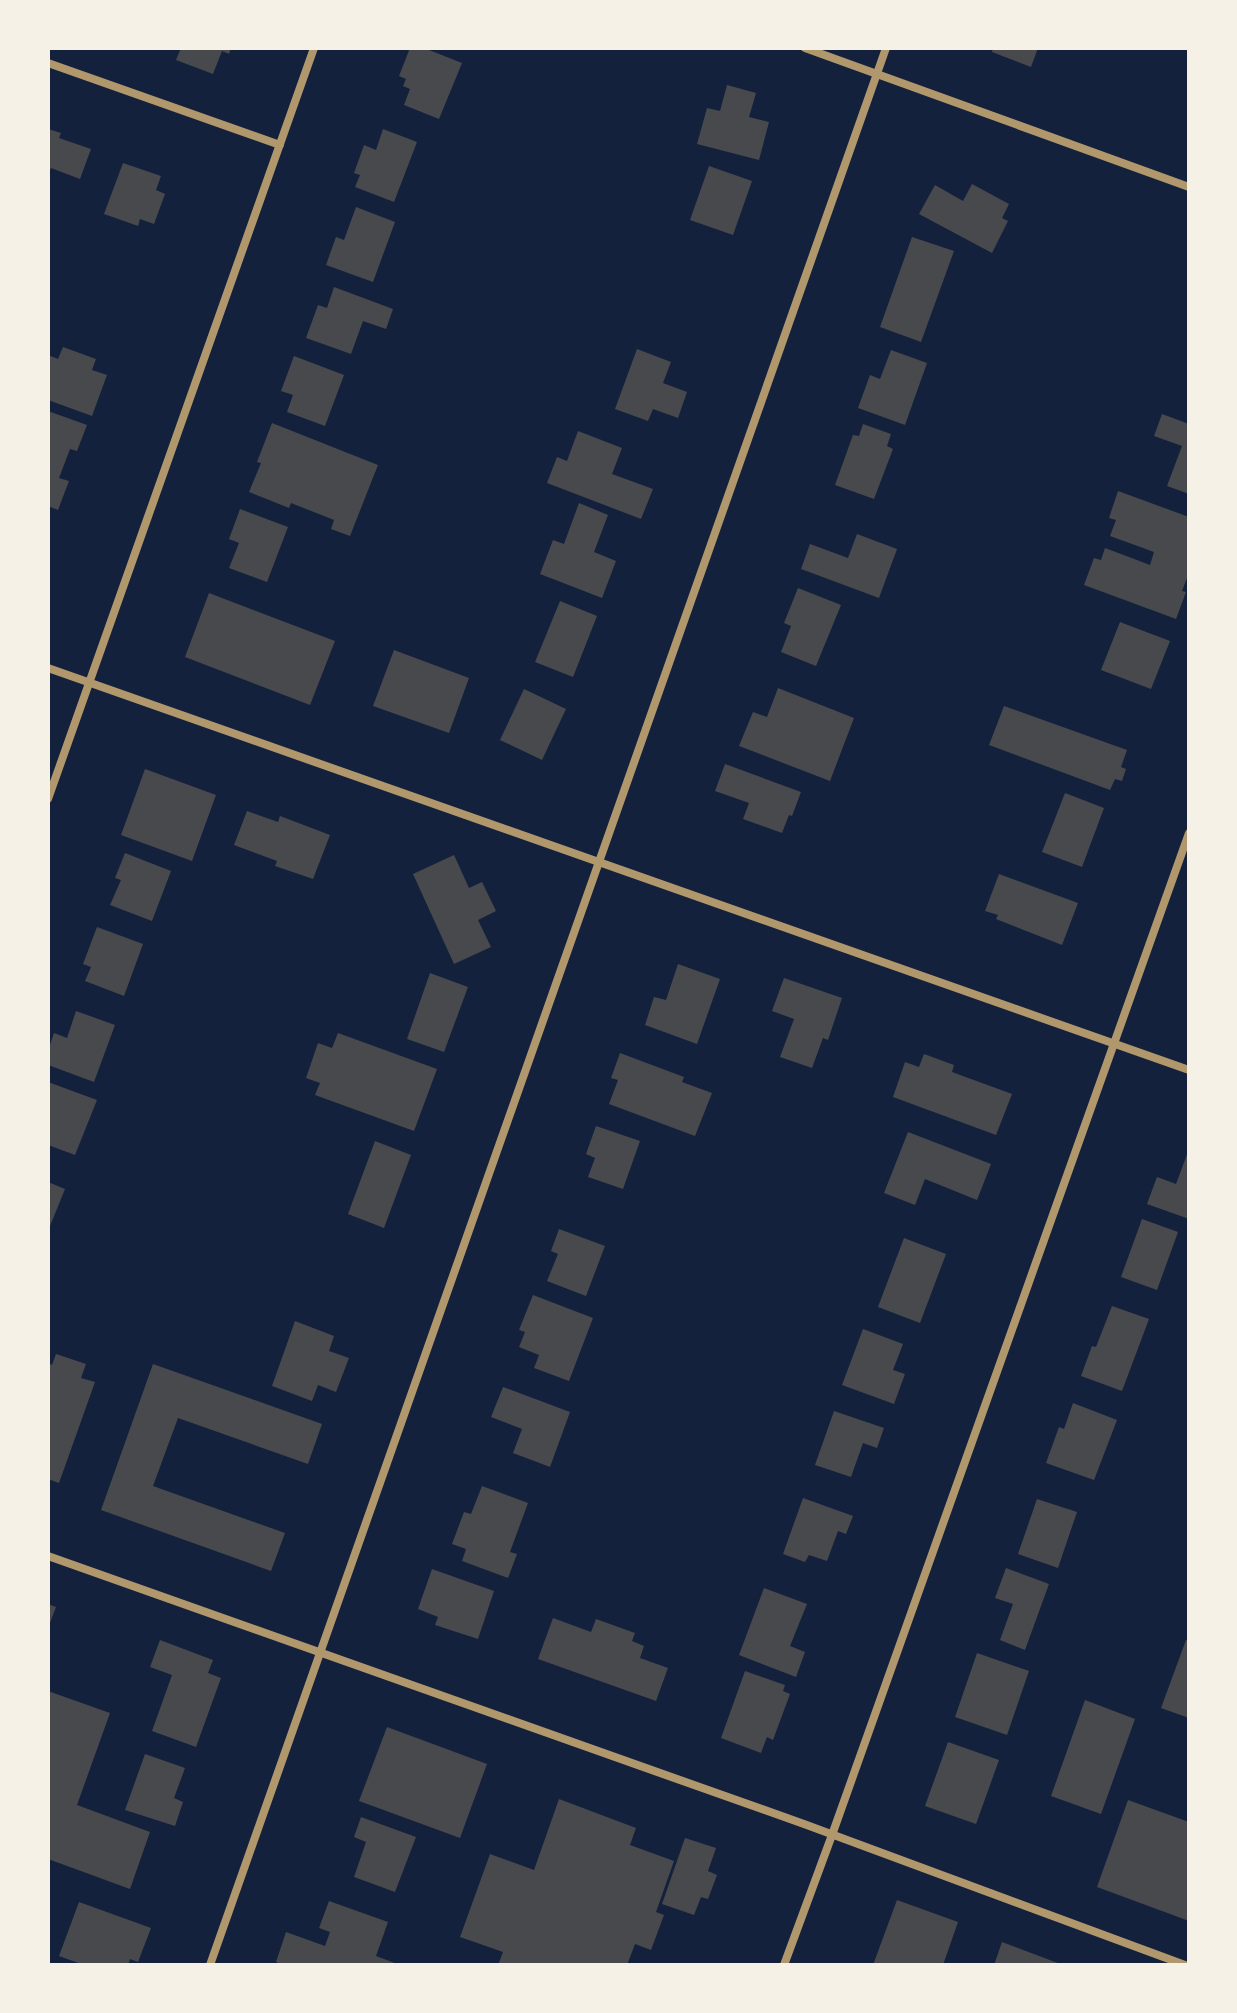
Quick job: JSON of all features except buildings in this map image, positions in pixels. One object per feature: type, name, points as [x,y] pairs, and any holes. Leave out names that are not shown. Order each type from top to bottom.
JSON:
[{"type":"street","points":[[48,799],[314,48]]},
{"type":"street","points":[[805,48],[1189,187]]},
{"type":"street","points":[[210,1965],[596,861],[886,48]]},
{"type":"street","points":[[48,63],[280,145]]},
{"type":"street","points":[[48,668],[1189,1070]]},
{"type":"street","points":[[784,1965],[1189,833]]},
{"type":"street","points":[[48,1556],[832,1835],[1185,1965]]}]
